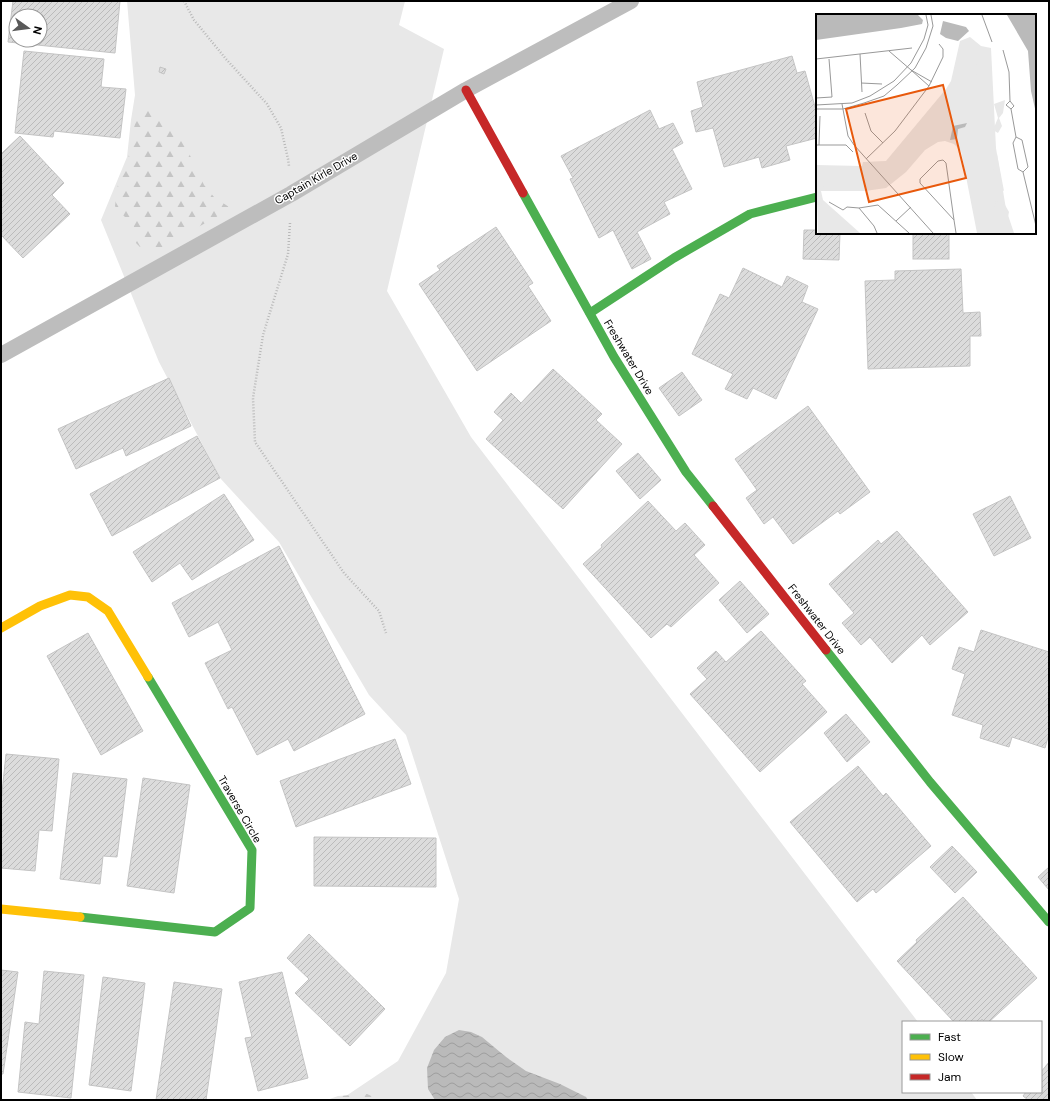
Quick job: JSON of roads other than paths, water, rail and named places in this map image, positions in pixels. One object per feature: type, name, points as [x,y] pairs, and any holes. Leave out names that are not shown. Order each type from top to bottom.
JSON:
[{"type":"street","name":"Freshwater Drive","points":[[466,90],[614,357],[686,472],[930,782],[1049,922]]},
{"type":"street","name":"Freshwater Drive","points":[[590,313],[674,258],[750,214],[816,197]]},
{"type":"street","name":"Traverse Circle","points":[[1,628],[40,606],[70,595],[88,597],[108,610],[252,850],[250,908],[215,932],[1,909]]},
{"type":"lane","name":"Captain Kirle Drive","points":[[1,355],[291,194],[466,90],[631,1]]},
{"type":"water","points":[[459,1030],[471,1032],[482,1037],[526,1071],[560,1084],[586,1097],[588,1100],[435,1100],[428,1089],[427,1068],[434,1050],[445,1037]]}]
